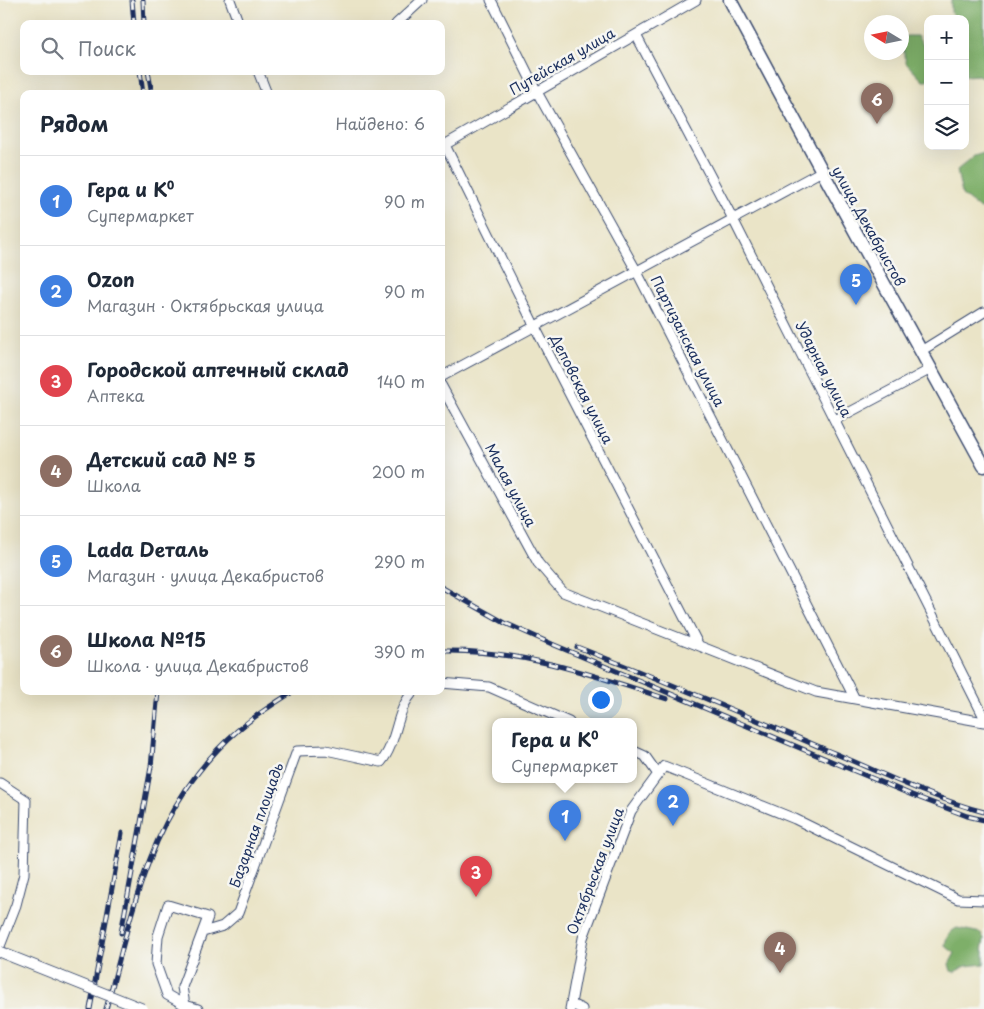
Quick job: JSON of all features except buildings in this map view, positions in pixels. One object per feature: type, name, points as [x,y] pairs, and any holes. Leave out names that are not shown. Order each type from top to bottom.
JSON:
[{"type":"main road","name":"улица Декабристов","points":[[730,0],[984,466]]},
{"type":"street","points":[[230,0],[238,20]]},
{"type":"street","points":[[400,20],[422,0]]},
{"type":"street","name":"Партизанская улица","points":[[491,0],[537,92],[637,272],[855,698]]},
{"type":"street","name":"Путейская улица","points":[[445,145],[696,0]]},
{"type":"street","name":"Ударная улица","points":[[636,35],[733,219],[984,717]]},
{"type":"street","points":[[260,75],[265,90]]},
{"type":"street","name":"Деповская улица","points":[[445,150],[698,644]]},
{"type":"street","points":[[445,375],[822,171]]},
{"type":"street","points":[[921,351],[984,312]]},
{"type":"street","points":[[835,420],[931,369]]},
{"type":"street","name":"Малая улица","points":[[445,392],[538,563],[564,592],[698,644]]},
{"type":"street","points":[[698,644],[816,692],[984,722]]},
{"type":"street","points":[[445,683],[489,687],[560,718]]},
{"type":"street","name":"Базарная площадь","points":[[203,932],[222,926],[238,913],[297,751],[326,750],[380,762],[387,754],[404,706],[411,695]]},
{"type":"street","points":[[637,752],[646,756],[658,773],[664,766],[677,771],[795,819],[958,899],[984,900]]},
{"type":"street","name":"Октябрьская улица","points":[[570,1006],[574,977],[583,938],[620,839],[631,811],[658,773]]},
{"type":"street","points":[[0,783],[26,800],[24,874],[16,905],[1,946],[143,1009]]},
{"type":"street","points":[[185,1007],[182,987],[208,917],[168,904],[158,936],[156,964],[167,995],[185,1007],[198,1009]]},
{"type":"street","points":[[570,1006],[582,1009]]},
{"type":"green space","points":[[951,0],[984,0],[984,78],[978,75],[969,76],[969,15],[953,15]]},
{"type":"green space","points":[[909,36],[917,36],[924,46],[924,81],[906,63],[905,60],[909,60]]},
{"type":"green space","points":[[984,153],[984,208],[980,209],[962,195],[957,170],[974,156]]},
{"type":"green space","points":[[957,928],[981,933],[984,939],[982,950],[984,951],[984,964],[966,966],[954,972],[951,971],[949,964],[955,953],[945,946],[948,935]]},
{"type":"railway","points":[[132,0],[134,20]]},
{"type":"railway","points":[[143,0],[144,20]]},
{"type":"railway","points":[[141,75],[142,90]]},
{"type":"railway","points":[[149,75],[151,90]]},
{"type":"railway","points":[[445,589],[505,623],[552,644],[912,795],[967,816],[984,820]]},
{"type":"railway","points":[[577,647],[735,711],[925,792],[984,812]]},
{"type":"railway","points":[[445,651],[499,654],[556,665],[667,699]]},
{"type":"railway","points":[[121,933],[151,767],[158,695]]},
{"type":"railway","points":[[106,1009],[131,914],[143,877],[157,841],[175,806],[198,773],[223,744],[250,720],[288,695]]},
{"type":"railway","points":[[90,1009],[122,833]]},
{"type":"place","name":"Школа №15","points":[[877,124]]},
{"type":"place","name":"Lada Dеталь","points":[[856,305]]},
{"type":"place","name":"Ozon","points":[[673,826]]},
{"type":"place","name":"Гера и К⁰","points":[[565,841]]},
{"type":"place","name":"Городской аптечный склад","points":[[476,897]]},
{"type":"place","name":"Детский сад № 5","points":[[780,973]]}]
